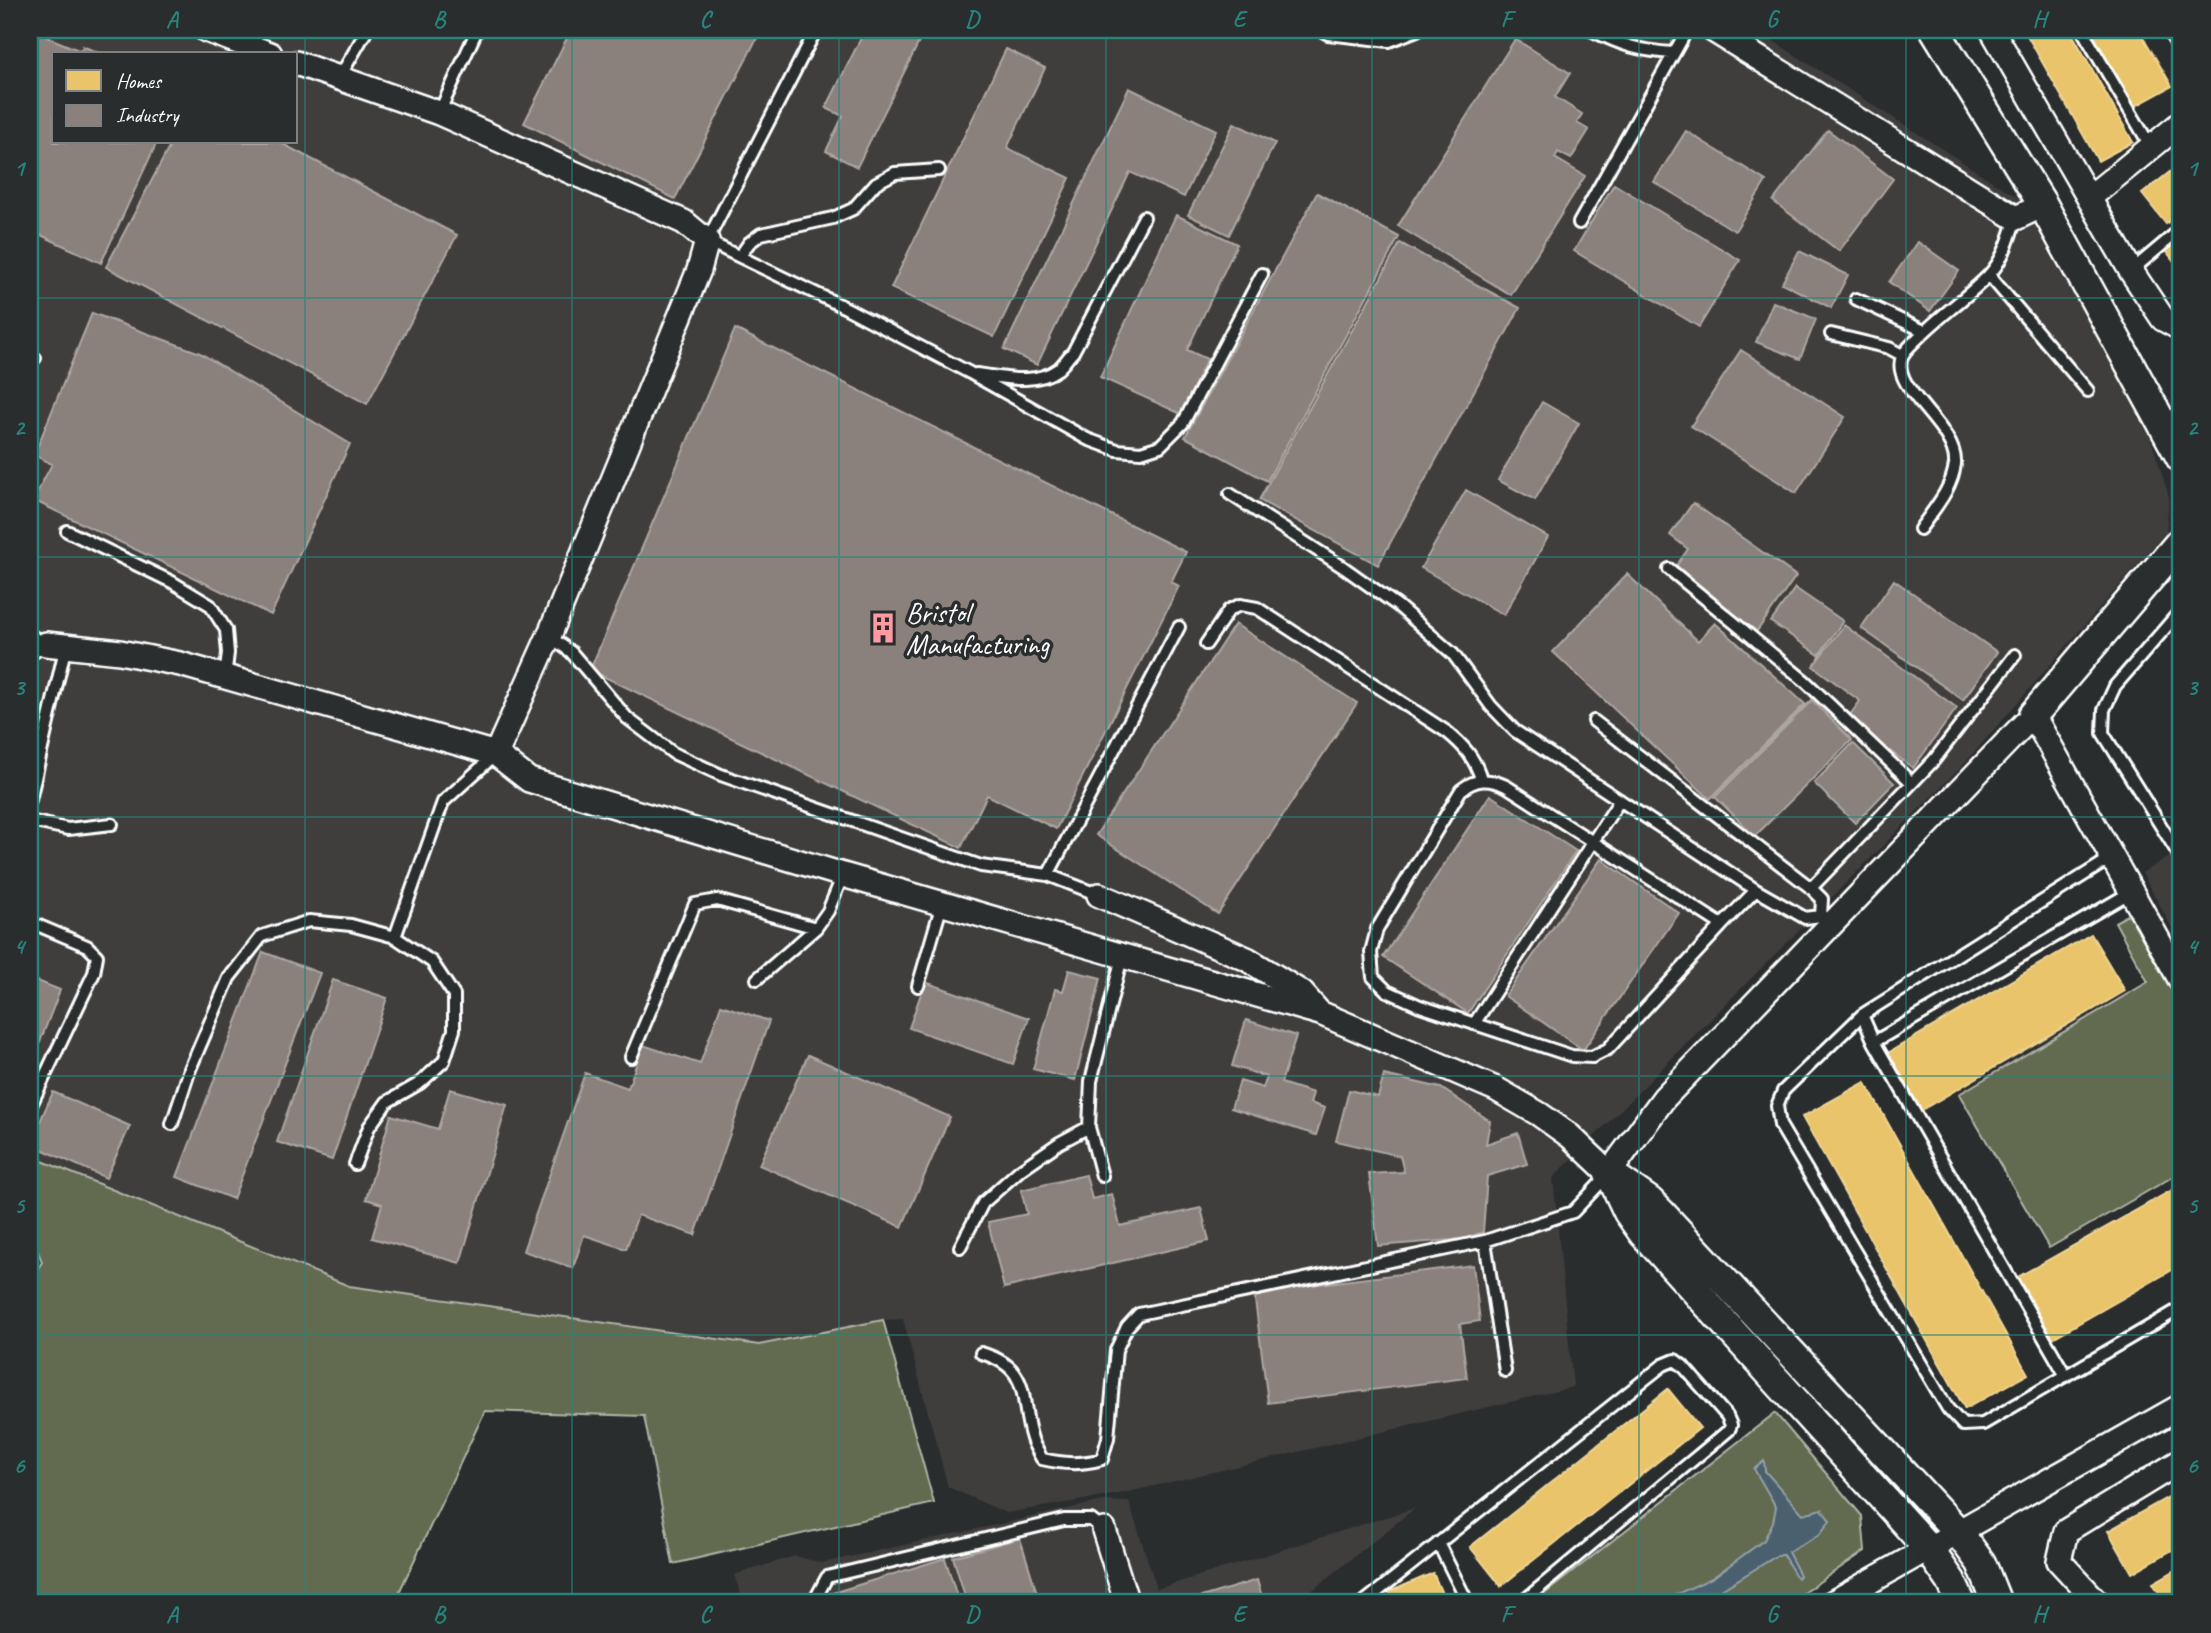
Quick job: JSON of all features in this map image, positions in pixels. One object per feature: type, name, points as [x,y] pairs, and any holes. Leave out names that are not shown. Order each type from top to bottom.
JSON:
[{"type":"street","points":[[205,30],[265,52]]},
{"type":"street","points":[[1713,30],[2016,218],[2043,205]]},
{"type":"street","points":[[1935,30],[2043,205],[2181,458]]},
{"type":"street","points":[[1992,30],[2130,271],[2163,319],[2179,325]]},
{"type":"street","points":[[2175,30],[2181,40]]},
{"type":"street","points":[[298,64],[439,113],[684,222],[707,241],[699,270],[549,636],[496,754]]},
{"type":"street","points":[[2089,198],[2181,123]]},
{"type":"street","points":[[1609,1173],[1664,1098],[1826,920],[1942,811],[2033,715],[2181,541]]},
{"type":"street","points":[[40,645],[132,654],[180,664],[496,754],[529,780],[843,876],[1320,1013],[1496,1089],[1570,1136],[1609,1173],[1662,1214],[1958,1532],[1981,1563],[1997,1603]]},
{"type":"street","points":[[2033,715],[2181,981]]},
{"type":"street","points":[[1099,895],[1247,959],[1303,993],[1320,1013]]},
{"type":"street","points":[[1609,1173],[1628,1212],[1643,1233],[1928,1548],[1951,1581],[1961,1603]]},
{"type":"street","points":[[1832,1603],[2181,1406]]},
{"type":"street","points":[[2098,1603],[2059,1561],[2066,1531],[2181,1461]]},
{"type":"street","points":[[1104,1530],[1127,1603]]},
{"type":"lane","points":[[339,78],[367,30]]},
{"type":"lane","points":[[439,113],[477,30]]},
{"type":"lane","points":[[816,30],[707,241],[846,308],[970,373],[1087,439],[1117,450],[1141,452],[1160,446],[1183,423],[1262,274]]},
{"type":"lane","points":[[1321,30],[1328,34],[1389,41],[1417,30]]},
{"type":"lane","points":[[1591,30],[1623,46],[1652,52],[1673,52]]},
{"type":"lane","points":[[1579,223],[1687,30]]},
{"type":"lane","points":[[2082,30],[2151,147]]},
{"type":"lane","points":[[740,256],[748,243],[761,234],[832,218],[853,209],[876,183],[895,173],[939,170]]},
{"type":"lane","points":[[970,373],[1012,379],[1038,378],[1058,369],[1073,352],[1144,217]]},
{"type":"lane","points":[[1920,529],[1949,487],[1955,462],[1952,443],[1906,383],[1900,368],[1902,355],[1924,331],[1989,275],[2004,255],[2016,218]]},
{"type":"lane","points":[[2130,271],[2181,229]]},
{"type":"lane","points":[[1989,275],[2088,391]]},
{"type":"lane","points":[[1856,299],[1924,331]]},
{"type":"lane","points":[[1831,334],[1889,348],[1902,355]]},
{"type":"lane","points":[[1230,494],[1398,606],[1453,654],[1491,706],[1515,731],[1756,890],[1805,918],[1826,920],[1822,900],[1811,888],[1594,721]]},
{"type":"lane","points":[[67,531],[172,582],[210,605],[226,630],[228,653],[225,678]]},
{"type":"lane","points":[[1669,569],[1805,681],[1912,783]]},
{"type":"lane","points":[[1206,644],[1229,611],[1240,605],[1257,608],[1447,732],[1466,748],[1482,779]]},
{"type":"lane","points":[[2181,610],[2115,686],[2104,710],[2103,733],[2181,858]]},
{"type":"lane","points":[[1048,875],[1179,627]]},
{"type":"lane","points":[[549,636],[571,652],[627,719],[673,753],[721,775],[981,866],[1048,875],[1099,895]]},
{"type":"lane","points":[[30,800],[40,645]]},
{"type":"lane","points":[[1811,888],[1934,760],[2015,655]]},
{"type":"lane","points":[[395,937],[443,802],[496,754]]},
{"type":"lane","points":[[1722,925],[1506,786],[1482,779],[1469,783],[1461,790],[1377,929],[1371,953],[1373,977],[1387,990],[1420,1006],[1572,1056],[1592,1057],[1608,1049],[1756,890]]},
{"type":"lane","points":[[1474,1024],[1619,800]]},
{"type":"lane","points":[[30,821],[68,829],[112,824]]},
{"type":"lane","points":[[2111,858],[1862,1015],[1783,1091],[1777,1106],[1780,1125],[1948,1409],[1963,1425],[1983,1424],[2181,1308]]},
{"type":"lane","points":[[757,979],[816,928],[828,911],[843,876]]},
{"type":"lane","points":[[1874,1042],[2131,892]]},
{"type":"lane","points":[[631,1057],[695,904],[718,900],[816,928]]},
{"type":"lane","points":[[918,986],[942,904]]},
{"type":"lane","points":[[172,1124],[190,1069],[229,978],[262,936],[309,921],[351,925],[395,937],[432,962],[454,995],[454,1030],[444,1061],[420,1083],[387,1102],[369,1127],[355,1164]]},
{"type":"lane","points":[[30,922],[87,946],[96,956],[94,974],[30,1107]]},
{"type":"lane","points":[[1102,1176],[1089,1127],[1091,1081],[1122,957]]},
{"type":"lane","points":[[1862,1015],[1874,1042],[2066,1376]]},
{"type":"lane","points":[[960,1247],[983,1203],[1020,1170],[1059,1143],[1089,1127]]},
{"type":"lane","points":[[981,1353],[997,1357],[1010,1366],[1018,1377],[1025,1396],[1032,1439],[1042,1459],[1063,1464],[1085,1464],[1102,1459],[1108,1438],[1116,1350],[1127,1327],[1139,1314],[1485,1241],[1573,1212],[1609,1173]]},
{"type":"lane","points":[[1485,1241],[1505,1371]]},
{"type":"lane","points":[[1363,1603],[1377,1598],[1438,1543],[1663,1364],[1675,1360],[1727,1416],[1731,1425],[1729,1430],[1521,1603]]},
{"type":"lane","points":[[813,1603],[827,1577],[1064,1520],[1091,1520],[1104,1530]]},
{"type":"lane","points":[[1438,1543],[1468,1603]]},
{"type":"shaded area","points":[[30,30],[1756,30],[2020,199],[2149,433],[2169,497],[2166,532],[1964,764],[1553,1178],[1573,1387],[1124,1493],[1006,1513],[948,1487],[903,1319],[883,1320],[759,1345],[349,1286],[30,1156]]},
{"type":"shaded area","points":[[2181,850],[2181,944],[2142,873]]},
{"type":"shaded area","points":[[30,1231],[42,1262],[30,1282]]},
{"type":"shaded area","points":[[1104,1501],[1129,1502],[1157,1589],[1415,1508],[1299,1601],[1300,1603],[744,1603],[734,1575],[795,1556],[822,1563]]},
{"type":"green space","points":[[2135,911],[2181,994],[2181,1172],[2049,1248],[1959,1094],[2148,982],[2115,922]]},
{"type":"green space","points":[[30,1156],[349,1286],[759,1345],[883,1320],[934,1503],[673,1564],[644,1416],[485,1411],[394,1603],[30,1603],[30,1282],[42,1262],[30,1231]]},
{"type":"green space","points":[[1775,1413],[1862,1516],[1865,1551],[1788,1603],[1533,1603]]},
{"type":"water","points":[[1764,1461],[1765,1471],[1803,1514],[1822,1509],[1830,1521],[1819,1535],[1788,1552],[1800,1575],[1797,1578],[1783,1555],[1778,1555],[1700,1603],[1662,1603],[1712,1578],[1764,1540],[1773,1522],[1776,1507],[1754,1469]]},
{"type":"building: Homes","points":[[2024,30],[2070,30],[2133,142],[2098,161]]},
{"type":"building: Homes","points":[[2089,30],[2139,30],[2172,86],[2134,107]]},
{"type":"building: Homes","points":[[2181,163],[2181,211],[2166,224],[2142,194]]},
{"type":"building: Homes","points":[[2181,238],[2181,270],[2166,251]]},
{"type":"building: Homes","points":[[2091,934],[2125,991],[1920,1111],[1886,1054]]},
{"type":"building: Homes","points":[[1865,1082],[2028,1374],[1965,1409],[1802,1117]]},
{"type":"building: Homes","points":[[2181,1185],[2181,1265],[2053,1338],[2018,1277]]},
{"type":"building: Homes","points":[[1668,1389],[1700,1428],[1501,1586],[1470,1547]]},
{"type":"building: Homes","points":[[2181,1490],[2181,1545],[2132,1573],[2108,1531]]},
{"type":"building: Homes","points":[[2181,1567],[2181,1603],[2165,1603],[2153,1583]]},
{"type":"building: Homes","points":[[1433,1573],[1446,1603],[1394,1603],[1389,1592]]},
{"type":"building: Industry","points":[[30,30],[81,51],[83,46],[96,52],[52,52],[52,144],[156,144],[101,263],[30,230],[30,161],[33,155],[30,154]]},
{"type":"building: Industry","points":[[571,30],[761,30],[675,199],[524,123]]},
{"type":"building: Industry","points":[[865,30],[925,30],[857,167],[826,151],[843,116],[826,108]]},
{"type":"building: Industry","points":[[1091,30],[1110,30],[1105,39]]},
{"type":"building: Industry","points":[[1515,39],[1570,73],[1555,97],[1582,114],[1577,123],[1589,130],[1571,159],[1558,152],[1555,158],[1585,176],[1511,295],[1398,226]]},
{"type":"building: Industry","points":[[1006,49],[1045,68],[1007,148],[1070,178],[994,337],[891,288]]},
{"type":"building: Industry","points":[[1129,88],[1216,130],[1184,197],[1130,172],[1037,365],[1004,349]]},
{"type":"building: Industry","points":[[1234,123],[1275,143],[1229,235],[1188,215]]},
{"type":"building: Industry","points":[[1828,130],[1893,179],[1839,251],[1773,201]]},
{"type":"building: Industry","points":[[1686,131],[1766,181],[1735,231],[1654,182]]},
{"type":"building: Industry","points":[[171,144],[283,144],[457,235],[367,404],[106,267]]},
{"type":"building: Industry","points":[[1614,184],[1740,260],[1699,327],[1574,251]]},
{"type":"building: Industry","points":[[1317,193],[1399,237],[1267,481],[1185,437]]},
{"type":"building: Industry","points":[[1176,215],[1237,244],[1187,350],[1207,359],[1181,414],[1100,377]]},
{"type":"building: Industry","points":[[1918,242],[1959,271],[1930,311],[1889,282]]},
{"type":"building: Industry","points":[[1400,243],[1520,308],[1378,565],[1259,500]]},
{"type":"building: Industry","points":[[1799,251],[1848,275],[1831,308],[1782,283]]},
{"type":"building: Industry","points":[[1773,302],[1816,319],[1800,359],[1756,342]]},
{"type":"building: Industry","points":[[92,313],[200,353],[350,444],[271,615],[33,500],[52,464],[34,455]]},
{"type":"building: Industry","name":"Bristol Manufacturing","points":[[735,329],[1186,552],[1171,582],[1179,586],[1056,829],[987,795],[961,848],[590,670]]},
{"type":"building: Industry","points":[[1741,350],[1845,417],[1796,493],[1691,426]]},
{"type":"building: Industry","points":[[1542,402],[1579,423],[1535,500],[1498,480]]},
{"type":"building: Industry","points":[[1466,490],[1548,537],[1504,615],[1421,568]]},
{"type":"building: Industry","points":[[1693,503],[1796,576],[1757,631],[1672,572],[1688,549],[1670,535]]},
{"type":"building: Industry","points":[[1627,574],[1698,641],[1715,623],[1805,704],[1710,799],[1553,652]]},
{"type":"building: Industry","points":[[1894,580],[1997,652],[1963,700],[1861,628]]},
{"type":"building: Industry","points":[[1795,588],[1843,621],[1819,655],[1771,622]]},
{"type":"building: Industry","points":[[1235,624],[1357,703],[1218,914],[1096,835]]},
{"type":"building: Industry","points":[[1844,625],[1957,708],[1913,768],[1847,719],[1860,701],[1813,666]]},
{"type":"building: Industry","points":[[1812,700],[1852,740],[1755,836],[1715,797]]},
{"type":"building: Industry","points":[[1853,743],[1894,783],[1855,823],[1814,783]]},
{"type":"building: Industry","points":[[1490,795],[1576,851],[1468,1013],[1383,957]]},
{"type":"building: Industry","points":[[1601,859],[1679,913],[1583,1050],[1505,996]]},
{"type":"building: Industry","points":[[263,952],[320,973],[233,1199],[177,1177]]},
{"type":"building: Industry","points":[[1069,970],[1101,978],[1075,1080],[1033,1069],[1055,989],[1063,991]]},
{"type":"building: Industry","points":[[30,978],[60,990],[30,1068]]},
{"type":"building: Industry","points":[[333,980],[387,998],[332,1160],[277,1142]]},
{"type":"building: Industry","points":[[925,982],[1029,1018],[1013,1064],[909,1028]]},
{"type":"building: Industry","points":[[721,1005],[769,1021],[695,1235],[638,1215],[626,1249],[584,1235],[573,1268],[523,1251],[585,1073],[628,1088],[643,1045],[700,1064]]},
{"type":"building: Industry","points":[[1246,1020],[1296,1036],[1281,1083],[1313,1093],[1310,1103],[1325,1108],[1316,1135],[1231,1108],[1240,1081],[1263,1088],[1267,1077],[1232,1066]]},
{"type":"building: Industry","points":[[808,1055],[950,1117],[902,1227],[759,1165]]},
{"type":"building: Industry","points":[[1384,1075],[1441,1088],[1490,1121],[1486,1144],[1518,1133],[1527,1164],[1487,1176],[1483,1232],[1464,1239],[1378,1246],[1369,1174],[1404,1172],[1400,1156],[1336,1141],[1349,1090],[1378,1097]]},
{"type":"building: Industry","points":[[450,1089],[507,1105],[460,1263],[372,1238],[382,1204],[366,1199],[391,1115],[438,1129]]},
{"type":"building: Industry","points":[[53,1092],[130,1126],[106,1178],[30,1144]]},
{"type":"building: Industry","points":[[1086,1175],[1092,1199],[1112,1194],[1120,1226],[1201,1208],[1209,1241],[1004,1288],[988,1222],[1027,1214],[1021,1190]]},
{"type":"building: Industry","points":[[1473,1265],[1480,1321],[1460,1324],[1467,1378],[1268,1403],[1254,1292]]},
{"type":"building: Industry","points":[[1020,1538],[1040,1603],[967,1603],[953,1557]]},
{"type":"building: Industry","points":[[945,1558],[959,1603],[828,1603],[826,1595]]},
{"type":"building: Industry","points":[[1257,1580],[1264,1603],[1185,1603],[1185,1602]]},
{"type":"place","name":"Bristol Manufacturing","points":[[883,628]]}]
